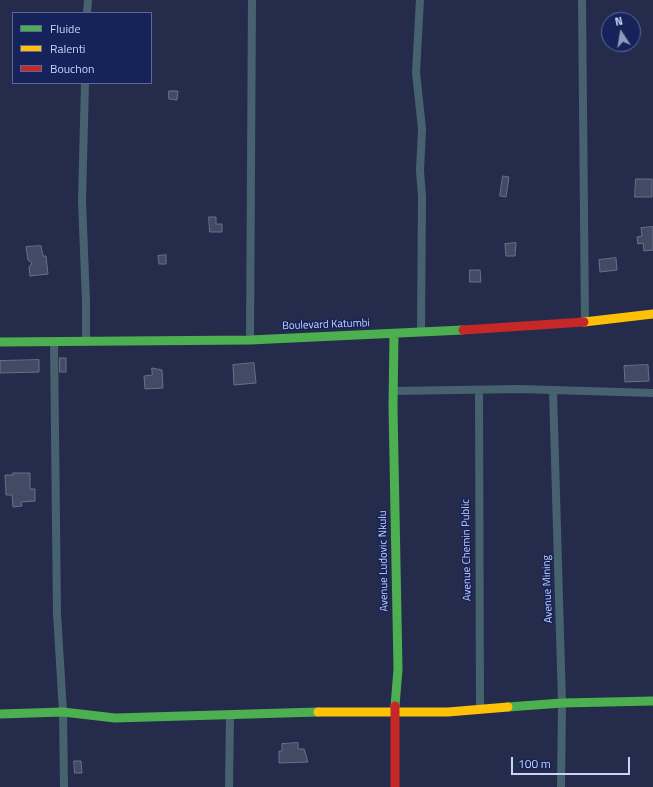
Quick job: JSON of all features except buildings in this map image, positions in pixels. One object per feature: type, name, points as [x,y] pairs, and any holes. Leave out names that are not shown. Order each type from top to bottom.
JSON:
[{"type":"street","points":[[87,12],[88,0]]},
{"type":"street","points":[[250,340],[252,0]]},
{"type":"street","points":[[420,0],[416,72],[422,129],[420,171],[422,196],[421,331]]},
{"type":"street","points":[[582,0],[585,322]]},
{"type":"street","points":[[85,84],[82,201],[86,342]]},
{"type":"street","name":"Boulevard Katumbi","points":[[0,342],[250,340],[394,334],[421,331],[585,322],[653,314]]},
{"type":"street","name":"Avenue Ludovic Nkulu","points":[[394,334],[393,391],[398,669],[395,713],[396,787]]},
{"type":"street","points":[[54,342],[57,605],[63,712],[64,787]]},
{"type":"street","points":[[393,391],[553,390],[653,393]]},
{"type":"street","name":"Avenue Mining","points":[[553,390],[562,703],[561,787]]},
{"type":"street","name":"Avenue Chemin Public","points":[[479,391],[480,709]]},
{"type":"street","points":[[0,714],[63,712],[114,718],[319,712],[395,713],[562,703],[653,701]]},
{"type":"street","points":[[228,787],[230,715]]},
{"type":"traffic: fast","points":[[0,342],[250,340],[463,330]]},
{"type":"traffic: fast","points":[[394,334],[393,407],[398,669],[395,706]]},
{"type":"traffic: fast","points":[[508,707],[562,703],[653,701]]},
{"type":"traffic: fast","points":[[0,714],[63,712],[115,718],[318,712]]},
{"type":"traffic: slow","points":[[584,322],[653,314]]},
{"type":"traffic: slow","points":[[318,712],[448,712],[508,707]]},
{"type":"traffic: jam","points":[[463,330],[584,322]]},
{"type":"traffic: jam","points":[[395,706],[395,787]]}]
